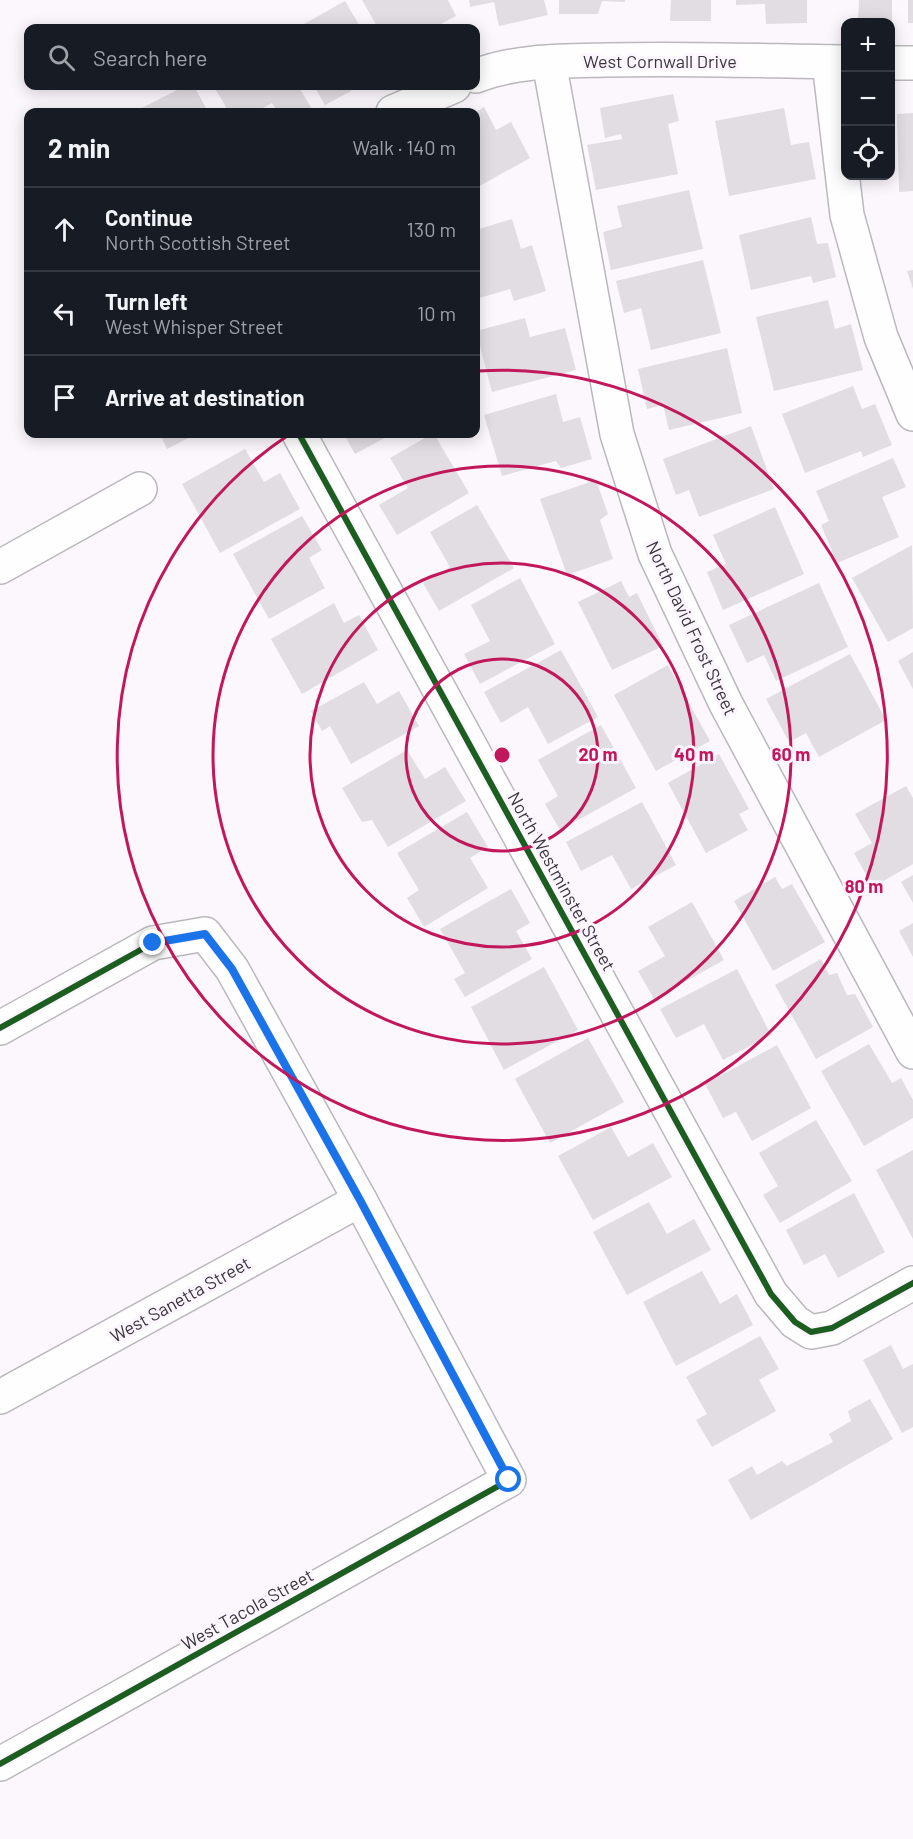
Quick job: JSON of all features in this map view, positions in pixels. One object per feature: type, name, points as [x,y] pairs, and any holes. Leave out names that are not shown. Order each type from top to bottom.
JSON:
[{"type":"street","name":"West Cornwall Drive","points":[[480,74],[492,69],[549,62],[683,58],[837,62]]},
{"type":"street","name":"North David Frost Street","points":[[549,62],[617,434],[655,554],[726,704],[913,1052]]},
{"type":"street","points":[[837,62],[847,215],[881,338],[913,414]]},
{"type":"street","points":[[895,63],[913,63]]},
{"type":"street","points":[[402,108],[445,90]]},
{"type":"street","name":"North Westminster Street","points":[[301,438],[771,1294],[795,1322],[811,1332],[832,1328],[913,1283]]},
{"type":"street","points":[[0,567],[140,489]]},
{"type":"street","points":[[0,1028],[153,943],[205,934],[232,969],[360,1200]]},
{"type":"street","name":"West Sanetta Street","points":[[0,1397],[360,1200]]},
{"type":"street","name":"West Tacola Street","points":[[0,1764],[509,1480],[360,1200]]},
{"type":"building","points":[[362,0],[448,0],[456,16],[441,24],[376,24]]},
{"type":"building","points":[[469,0],[544,0],[548,15],[499,26],[494,2],[470,7]]},
{"type":"building","points":[[559,0],[625,0],[625,2],[602,1],[598,14],[559,14]]},
{"type":"building","points":[[671,0],[711,0],[711,21],[670,21]]},
{"type":"building","points":[[736,0],[807,0],[807,23],[766,24],[765,4],[736,5]]},
{"type":"building","points":[[859,0],[892,0],[892,18],[858,18]]},
{"type":"building","points":[[908,0],[913,0],[913,23],[908,23]]},
{"type":"building","points":[[345,1],[359,24],[304,24]]},
{"type":"building","points":[[177,90],[196,90],[206,108],[142,108]]},
{"type":"building","points":[[216,90],[300,90],[312,108],[275,108],[272,103],[263,108],[227,108]]},
{"type":"building","points":[[316,90],[351,91],[325,105]]},
{"type":"building","points":[[673,94],[679,121],[668,124],[678,174],[596,190],[587,145],[622,139],[621,134],[605,138],[600,108]]},
{"type":"building","points":[[484,107],[496,130],[511,122],[530,158],[480,186],[480,110]]},
{"type":"building","points":[[784,108],[791,145],[809,142],[816,179],[729,196],[715,121]]},
{"type":"building","points":[[913,113],[913,191],[899,192],[897,114]]},
{"type":"building","points":[[689,190],[703,249],[611,270],[603,232],[622,227],[617,206]]},
{"type":"building","points":[[811,217],[817,244],[828,243],[836,277],[813,283],[811,276],[751,290],[739,235]]},
{"type":"building","points":[[512,219],[521,249],[532,245],[546,291],[514,301],[510,289],[480,298],[480,229]]},
{"type":"building","points":[[703,260],[721,333],[651,350],[641,308],[624,313],[616,281]]},
{"type":"building","points":[[913,270],[913,289],[907,271]]},
{"type":"building","points":[[828,300],[835,329],[851,324],[863,370],[774,391],[756,317]]},
{"type":"building","points":[[525,318],[530,337],[565,328],[576,370],[492,392],[480,346],[480,330]]},
{"type":"building","points":[[727,348],[742,413],[669,430],[663,405],[647,409],[638,369]]},
{"type":"building","points":[[853,386],[862,409],[875,404],[892,445],[863,457],[861,451],[805,473],[782,414]]},
{"type":"building","points":[[556,394],[563,422],[580,417],[592,459],[561,468],[556,461],[502,476],[484,415]]},
{"type":"building","points":[[751,426],[774,489],[699,517],[689,490],[676,495],[663,459]]},
{"type":"building","points":[[162,438],[188,438],[167,449]]},
{"type":"building","points":[[346,438],[385,438],[355,454]]},
{"type":"building","points":[[425,438],[436,438],[469,493],[397,535],[379,505],[408,488],[390,458]]},
{"type":"building","points":[[245,449],[264,482],[280,473],[300,509],[220,553],[182,484]]},
{"type":"building","points":[[893,458],[906,487],[882,497],[899,537],[837,563],[821,525],[829,521],[816,491]]},
{"type":"building","points":[[596,480],[608,514],[600,520],[613,559],[567,575],[540,499]]},
{"type":"building","points":[[477,505],[514,568],[439,611],[423,583],[450,567],[430,532]]},
{"type":"building","points":[[775,507],[804,574],[723,610],[707,572],[726,564],[713,535]]},
{"type":"building","points":[[302,516],[322,550],[309,558],[325,588],[269,619],[233,554]]},
{"type":"building","points":[[912,545],[913,628],[888,642],[852,578]]},
{"type":"building","points":[[520,578],[555,644],[480,684],[464,654],[490,641],[471,605]]},
{"type":"building","points":[[621,581],[629,597],[637,593],[663,646],[612,670],[578,602]]},
{"type":"building","points":[[819,583],[848,647],[776,681],[764,655],[747,663],[729,625]]},
{"type":"building","points":[[334,603],[344,623],[359,615],[378,650],[302,694],[271,639]]},
{"type":"building","points":[[561,650],[598,717],[548,744],[528,707],[501,723],[484,692]]},
{"type":"building","points":[[913,652],[913,689],[898,661]]},
{"type":"building","points":[[850,654],[886,720],[819,757],[806,733],[789,742],[766,699]]},
{"type":"building","points":[[668,665],[710,741],[656,771],[614,695]]},
{"type":"building","points":[[364,682],[377,704],[399,691],[419,726],[351,764],[330,726],[322,731],[311,711]]},
{"type":"building","points":[[601,725],[636,788],[560,830],[545,804],[558,796],[538,760]]},
{"type":"building","points":[[407,750],[425,779],[445,767],[466,801],[388,847],[372,820],[362,822],[342,788]]},
{"type":"building","points":[[719,754],[749,809],[739,814],[748,830],[706,853],[668,783]]},
{"type":"building","points":[[906,786],[913,798],[913,864],[873,887],[854,853],[872,843],[855,814]]},
{"type":"building","points":[[642,802],[676,865],[631,889],[612,855],[581,871],[566,842]]},
{"type":"building","points":[[467,812],[488,847],[470,858],[488,888],[424,927],[407,898],[419,890],[397,853]]},
{"type":"building","points":[[913,875],[913,903],[901,882]]},
{"type":"building","points":[[775,877],[782,889],[792,884],[825,942],[773,971],[734,901]]},
{"type":"building","points":[[511,889],[530,923],[516,931],[532,959],[465,997],[454,979],[465,973],[440,929]]},
{"type":"building","points":[[692,902],[724,960],[654,999],[638,971],[665,956],[648,927]]},
{"type":"building","points":[[913,923],[913,957],[899,931]]},
{"type":"building","points":[[821,959],[829,975],[837,973],[847,995],[855,994],[873,1027],[816,1059],[775,985]]},
{"type":"building","points":[[544,967],[578,1030],[504,1070],[471,1007]]},
{"type":"building","points":[[737,969],[771,1035],[723,1060],[704,1024],[676,1038],[660,1009]]},
{"type":"building","points":[[588,1038],[624,1102],[550,1143],[515,1079]]},
{"type":"building","points":[[869,1044],[892,1083],[901,1078],[913,1100],[913,1118],[864,1146],[821,1071]]},
{"type":"building","points":[[777,1045],[811,1108],[752,1141],[736,1112],[723,1118],[705,1084]]},
{"type":"building","points":[[816,1120],[852,1181],[780,1223],[763,1195],[778,1186],[759,1153]]},
{"type":"building","points":[[611,1127],[628,1157],[653,1143],[672,1177],[593,1220],[558,1156]]},
{"type":"building","points":[[913,1150],[913,1239],[876,1170]]},
{"type":"building","points":[[854,1193],[885,1252],[838,1278],[825,1254],[804,1265],[786,1230]]},
{"type":"building","points":[[649,1202],[667,1234],[694,1219],[711,1250],[627,1295],[593,1232]]},
{"type":"building","points":[[702,1271],[720,1304],[737,1294],[753,1325],[676,1366],[643,1302]]},
{"type":"building","points":[[760,1336],[779,1369],[759,1380],[776,1411],[712,1447],[696,1420],[707,1414],[686,1377]]},
{"type":"building","points":[[891,1345],[903,1369],[913,1364],[913,1427],[902,1433],[863,1360]]},
{"type":"building","points":[[870,1399],[893,1439],[751,1520],[728,1480],[752,1466],[757,1475],[782,1461],[787,1466],[833,1442],[829,1434],[851,1421],[848,1411]]},
{"type":"cycle path","points":[[301,438],[771,1294],[795,1322],[811,1332],[832,1328],[913,1283]]},
{"type":"cycle path","points":[[0,1028],[153,943],[205,934],[232,969],[360,1200],[509,1480],[0,1764]]},
{"type":"route","points":[[153,943],[205,934],[232,969],[360,1200],[509,1480]]}]
